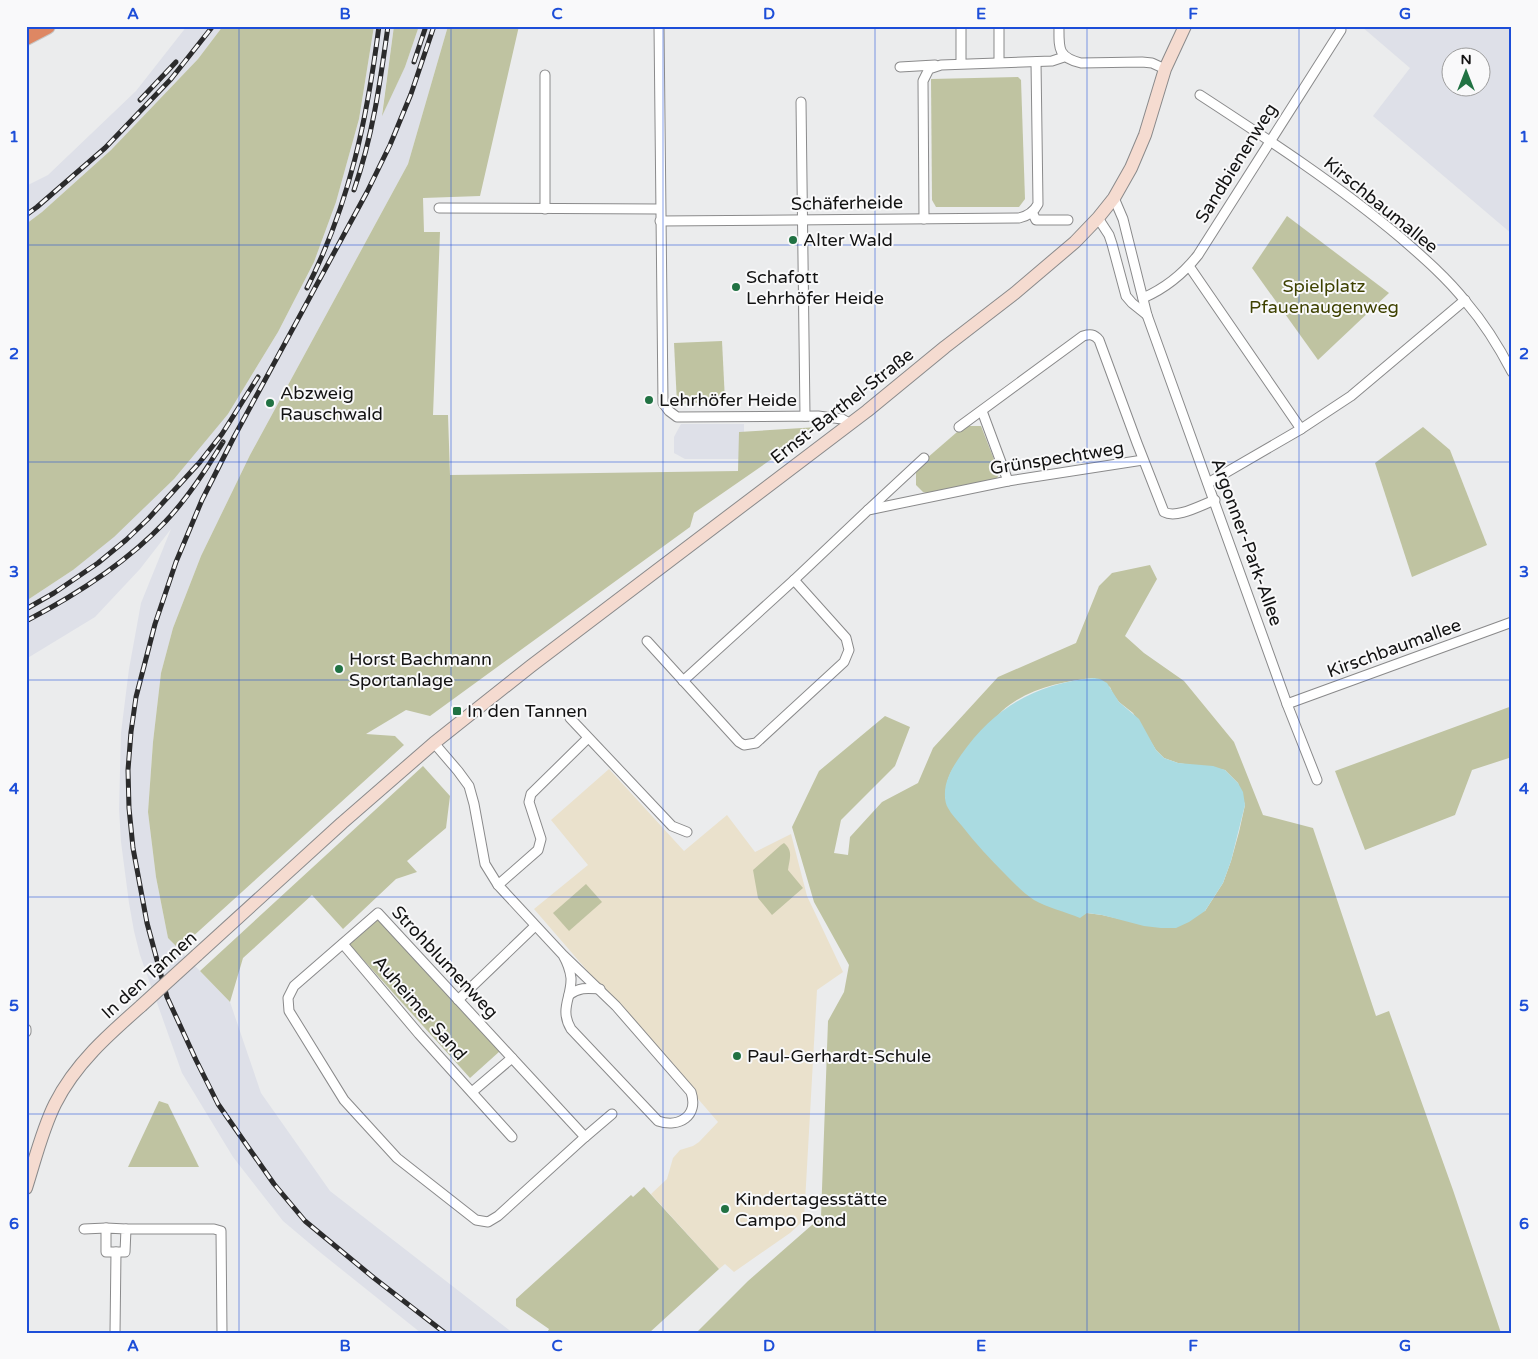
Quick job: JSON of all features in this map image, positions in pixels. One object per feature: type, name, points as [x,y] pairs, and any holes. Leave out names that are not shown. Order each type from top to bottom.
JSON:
[{"type":"highway","points":[[26,36],[47,26]]},
{"type":"street","points":[[659,26],[663,403],[669,411],[677,416],[818,416],[842,419],[852,424]]},
{"type":"street","points":[[961,26],[962,63]]},
{"type":"street","points":[[999,26],[999,62]]},
{"type":"street","points":[[1059,26],[1060,50],[1064,56],[1080,63],[1142,62],[1152,63],[1165,69]]},
{"type":"street","name":"Ernst-Barthel-Straße","points":[[434,743],[531,666],[852,424],[1075,242],[1114,198],[1132,168],[1145,135],[1165,69],[1185,26]]},
{"type":"street","name":"Sandbienenweg","points":[[1143,298],[1163,288],[1189,266],[1198,255],[1341,30]]},
{"type":"street","points":[[900,67],[962,63],[1052,61],[1064,56]]},
{"type":"street","points":[[1036,62],[1038,204],[1032,212],[1036,220],[1068,220]]},
{"type":"street","points":[[924,219],[924,82],[929,69],[940,64]]},
{"type":"street","points":[[544,75],[545,209]]},
{"type":"street","name":"Kirschbaumallee","points":[[1200,95],[1270,140],[1361,205],[1441,274],[1465,300],[1487,330],[1512,372]]},
{"type":"street","points":[[801,102],[806,416]]},
{"type":"street","name":"Argonner-Park-Allee","points":[[1114,198],[1123,219],[1147,315],[1287,704],[1317,780]]},
{"type":"street","points":[[439,208],[660,208]]},
{"type":"street","name":"Schäferheide","points":[[660,222],[1020,218],[1032,212]]},
{"type":"street","name":"Argonner-Park-Allee","points":[[1098,218],[1109,235],[1126,296],[1132,304],[1147,315]]},
{"type":"street","points":[[1189,266],[1301,430]]},
{"type":"street","points":[[1208,483],[1301,430],[1351,396],[1465,300]]},
{"type":"street","points":[[959,428],[1082,336],[1091,334],[1099,340],[1143,460]]},
{"type":"street","points":[[982,411],[1008,481]]},
{"type":"street","points":[[683,681],[924,458]]},
{"type":"street","name":"Grünspechtweg","points":[[868,510],[1008,481],[1143,460],[1160,504],[1167,514],[1177,514],[1215,500]]},
{"type":"street","points":[[646,641],[739,742],[744,745],[756,743],[844,662],[849,650],[846,638],[794,580]]},
{"type":"street","name":"Kirschbaumallee","points":[[1287,704],[1512,622]]},
{"type":"street","points":[[570,718],[672,826],[687,832]]},
{"type":"street","points":[[498,885],[538,850],[541,839],[529,802],[531,794],[588,738]]},
{"type":"street","points":[[434,743],[468,786],[474,804],[485,864],[498,885],[563,955],[600,989],[691,1092],[691,1110],[684,1120],[670,1124],[658,1121],[571,1029],[565,1012],[571,977],[569,967],[563,955]]},
{"type":"street","name":"In den Tannen","points":[[26,1188],[55,1105],[77,1069],[93,1051],[342,823],[434,743]]},
{"type":"street","name":"Strohblumenweg","points":[[586,1137],[378,913],[294,986],[288,998],[289,1011],[344,1100],[397,1158],[476,1220],[488,1222],[498,1216],[612,1114]]},
{"type":"street","points":[[458,1000],[535,926]]},
{"type":"street","name":"Auheimer Sand","points":[[343,944],[419,1034],[512,1136]]},
{"type":"street","points":[[569,995],[586,987],[600,989]]},
{"type":"street","points":[[472,1092],[512,1058]]},
{"type":"street","points":[[106,1228],[106,1252],[125,1252],[126,1229]]},
{"type":"street","points":[[84,1229],[214,1229],[221,1231],[222,1333]]},
{"type":"street","points":[[116,1252],[116,1333]]},
{"type":"shaded area","points":[[187,26],[223,26],[198,59],[111,150],[26,224],[26,186],[48,175],[136,91]]},
{"type":"shaded area","points":[[374,26],[394,26],[382,114],[405,67],[419,26],[448,26],[408,164],[250,455],[201,556],[173,628],[161,673],[153,742],[148,812],[156,877],[168,938],[230,1002],[261,1093],[330,1191],[513,1333],[421,1333],[283,1221],[233,1157],[182,1073],[140,955],[134,931],[121,842],[119,809],[121,733],[129,669],[141,603],[171,529],[140,569],[95,617],[26,659],[26,601],[73,570],[228,414],[278,332],[314,262],[336,202],[359,119]]},
{"type":"shaded area","points":[[1361,26],[1512,26],[1512,234],[1373,116],[1410,68]]},
{"type":"shaded area","points":[[681,424],[744,424],[744,459],[685,459],[674,453],[674,437]]},
{"type":"shaded area","name":"Paul-Gerhardt-Schule","points":[[609,769],[684,851],[727,815],[755,852],[791,834],[807,896],[843,972],[817,990],[804,1220],[790,1233],[734,1272],[725,1264],[719,1269],[651,1194],[667,1179],[673,1158],[680,1150],[699,1142],[718,1122],[534,909],[588,865],[551,820]]},
{"type":"green space","points":[[223,26],[374,26],[359,119],[336,202],[314,262],[278,332],[228,414],[174,479],[114,537],[73,570],[26,601],[26,224],[111,150],[198,59]]},
{"type":"green space","points":[[394,26],[419,26],[405,67],[382,116]]},
{"type":"green space","points":[[448,26],[519,26],[480,196],[423,198],[424,232],[440,232],[433,415],[448,415],[450,475],[738,471],[739,432],[818,427],[694,513],[690,527],[430,716],[406,710],[366,734],[395,736],[404,745],[179,949],[168,938],[156,877],[148,812],[153,742],[161,673],[173,628],[201,556],[250,455],[408,164]]},
{"type":"green space","points":[[1018,77],[1021,80],[1025,199],[1019,207],[936,207],[932,200],[931,79]]},
{"type":"green space","name":"Spielplatz Pfauenaugenweg","points":[[1287,216],[1389,293],[1318,360],[1252,268]]},
{"type":"green space","points":[[722,341],[725,401],[677,404],[674,343]]},
{"type":"green space","points":[[964,426],[981,426],[999,472],[998,476],[992,480],[927,493],[923,492],[916,485],[916,473],[919,465]]},
{"type":"green space","points":[[1423,427],[1450,450],[1487,545],[1412,577],[1375,463]]},
{"type":"green space","points":[[1150,565],[1157,579],[1125,636],[1144,653],[1184,681],[1234,742],[1263,815],[1313,828],[1376,1016],[1389,1011],[1453,1190],[1501,1333],[696,1333],[748,1281],[821,1217],[828,1021],[844,992],[849,965],[814,902],[792,827],[819,771],[885,716],[910,727],[895,766],[841,820],[834,853],[848,855],[850,837],[882,802],[918,783],[933,748],[998,677],[1076,643],[1099,586],[1112,573]],"holes":[[[1094,678],[1110,687],[1119,702],[1133,713],[1156,750],[1164,758],[1178,763],[1225,770],[1238,783],[1245,805],[1239,832],[1223,883],[1205,911],[1120,919],[1087,913],[945,798],[950,773],[962,756],[998,715],[1012,703],[1045,687],[1070,681]]]},
{"type":"green space","points":[[1512,706],[1512,757],[1472,770],[1455,815],[1365,850],[1335,771]]},
{"type":"green space","points":[[423,766],[450,796],[446,828],[407,861],[417,872],[396,879],[343,929],[312,895],[243,958],[230,1002],[200,971]]},
{"type":"green space","points":[[784,843],[790,852],[788,870],[803,888],[772,915],[758,898],[753,870]]},
{"type":"green space","points":[[586,884],[602,902],[569,931],[553,913]]},
{"type":"green space","points":[[379,917],[500,1051],[470,1078],[349,944]]},
{"type":"green space","points":[[159,1101],[168,1104],[199,1167],[128,1167]]},
{"type":"green space","points":[[644,1187],[719,1269],[649,1333],[547,1333],[549,1329],[516,1306],[516,1299],[631,1195],[633,1197]]},
{"type":"water","points":[[1094,678],[1107,683],[1119,702],[1139,719],[1156,750],[1164,758],[1178,763],[1213,766],[1225,770],[1238,783],[1243,792],[1245,805],[1231,861],[1223,883],[1205,911],[1176,928],[1144,926],[1087,913],[1080,918],[1034,900],[1019,888],[983,851],[952,815],[946,804],[945,791],[947,780],[961,755],[974,738],[1002,711],[1035,692],[1073,681]]},
{"type":"railway","points":[[26,215],[105,148],[171,79],[213,26]]},
{"type":"railway","points":[[307,288],[335,224],[355,160],[369,94],[379,26]]},
{"type":"railway","points":[[354,190],[371,129],[388,26]]},
{"type":"railway","points":[[414,62],[426,26]]},
{"type":"railway","points":[[434,26],[411,94],[390,145],[367,192],[234,437],[202,500],[176,562],[155,624],[136,697],[128,770],[133,848],[147,923],[167,997],[218,1104],[274,1184],[305,1221],[445,1333]]},
{"type":"railway","points":[[140,100],[176,62]]},
{"type":"railway","points":[[26,609],[54,593],[98,563],[148,519],[200,462],[222,434],[258,377]]},
{"type":"railway","points":[[26,621],[100,577],[150,537],[189,494],[223,442]]},
{"type":"place","name":"Alter Wald","points":[[793,240]]},
{"type":"place","name":"Schafott Lehrhöfer Heide","points":[[736,287]]},
{"type":"place","name":"Lehrhöfer Heide","points":[[649,400]]},
{"type":"place","name":"Abzweig Rauschwald","points":[[270,403]]},
{"type":"place","name":"Horst Bachmann Sportanlage","points":[[339,669]]},
{"type":"place","name":"In den Tannen","points":[[457,711]]},
{"type":"place","name":"Paul-Gerhardt-Schule","points":[[737,1056]]},
{"type":"place","name":"Kindertagesstätte Campo Pond","points":[[725,1209]]}]
